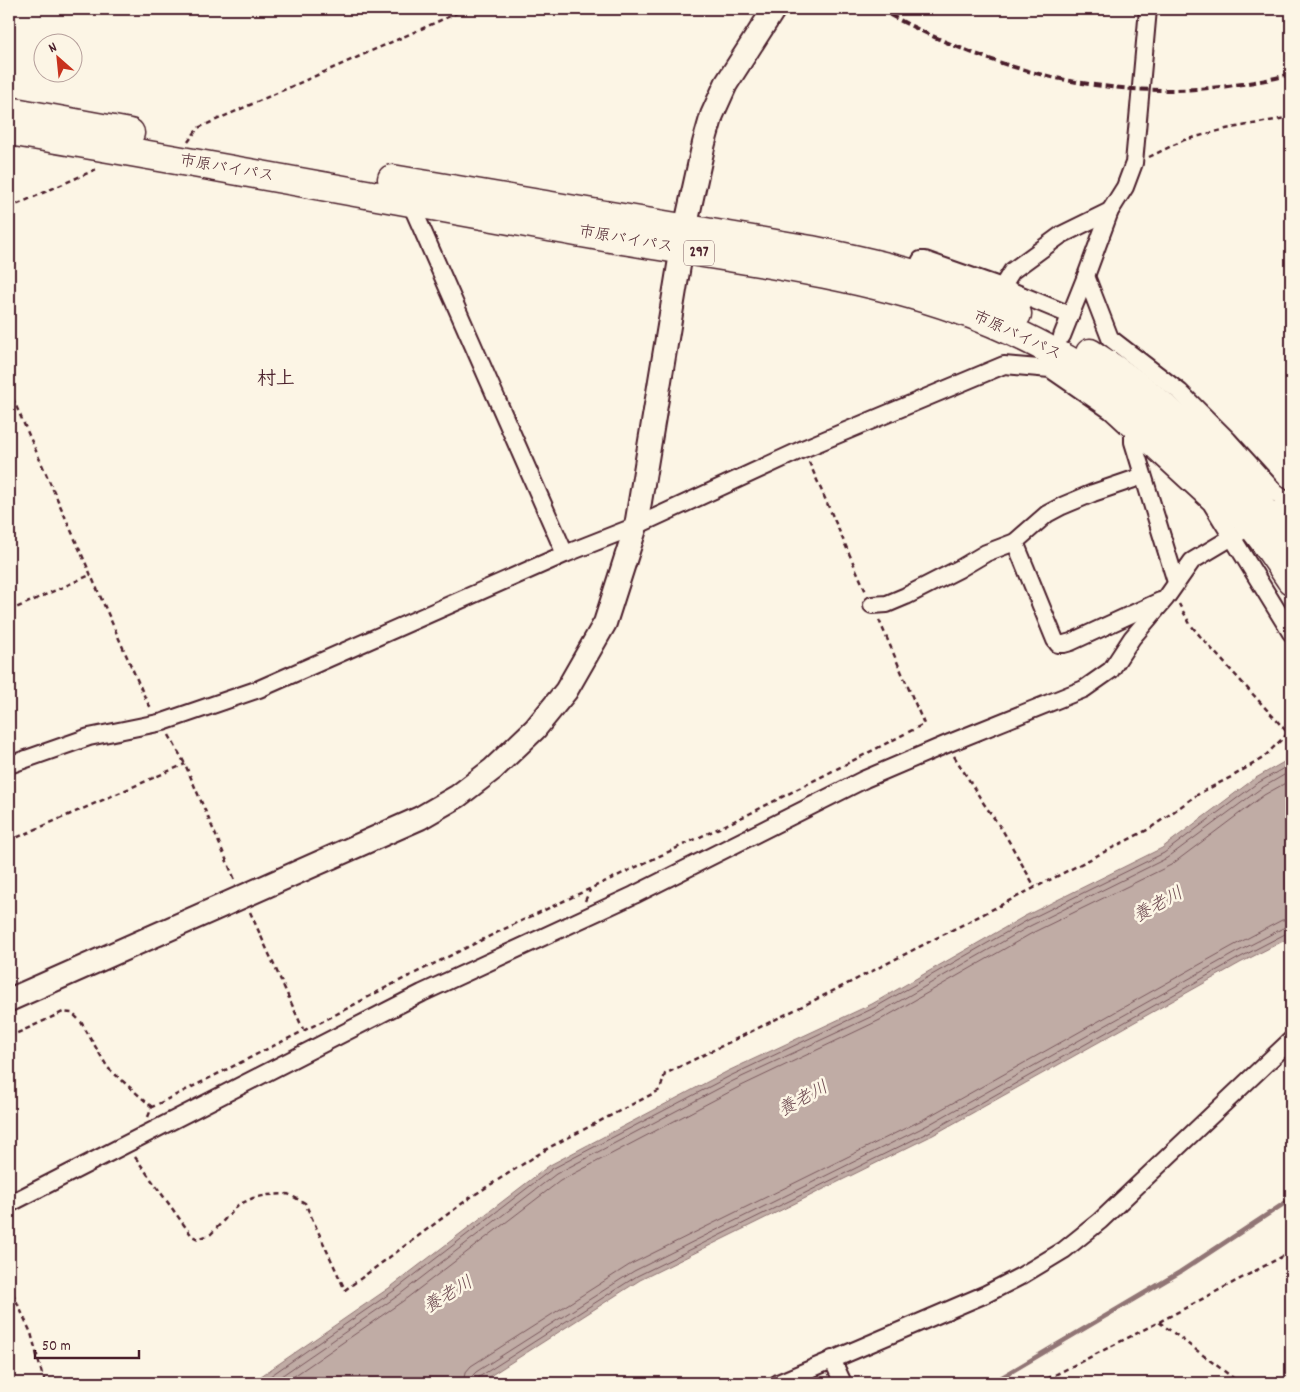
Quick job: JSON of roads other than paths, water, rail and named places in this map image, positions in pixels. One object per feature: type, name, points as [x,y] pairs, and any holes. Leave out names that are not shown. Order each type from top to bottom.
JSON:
[{"type":"highway","name":"市原バイパス","points":[[9,111],[187,143],[684,240],[920,298],[957,309],[992,322],[1040,345],[1070,361],[1109,387],[1184,453],[1267,516],[1291,580]]},
{"type":"highway","name":"市原バイパス","points":[[9,131],[410,202],[684,240],[812,250],[914,273],[958,288],[1006,308],[1066,325],[1199,438],[1232,473],[1291,548]]},
{"type":"street","points":[[9,1000],[420,818],[458,796],[494,769],[535,729],[566,691],[605,624],[636,526],[684,240],[704,143],[712,115],[726,84],[774,9]]},
{"type":"street","points":[[914,273],[921,260],[925,260],[1002,287],[1066,325],[1110,211],[1125,187],[1134,163],[1148,9]]},
{"type":"street","points":[[410,202],[565,554]]},
{"type":"street","points":[[1002,287],[1012,271],[1061,235],[1110,211]]},
{"type":"street","points":[[1086,276],[1110,338],[1180,392],[1228,440],[1276,493],[1267,516],[1291,633]]},
{"type":"street","points":[[9,765],[89,737],[163,722],[260,689],[565,554],[636,526],[804,449],[1004,365],[1050,370],[1111,411],[1211,502],[1267,516]]},
{"type":"street","points":[[1133,431],[1133,442],[1171,590]]},
{"type":"street","points":[[872,605],[887,604],[906,596],[958,570],[986,553],[1015,542],[1047,514],[1062,506],[1143,476]]},
{"type":"street","points":[[9,1204],[422,993],[634,895],[865,779],[1084,689],[1111,670],[1132,638],[1192,561],[1267,516]]},
{"type":"street","points":[[1015,542],[1058,644],[1072,642],[1171,590]]},
{"type":"street","points":[[778,1383],[986,1294],[1021,1276],[1064,1250],[1100,1221],[1291,1040]]},
{"type":"street","points":[[832,1359],[843,1383]]},
{"type":"water","name":"養老川","points":[[1291,758],[1291,937],[1240,963],[933,1135],[640,1280],[479,1383],[251,1383],[392,1286],[550,1165],[728,1071],[872,1004],[1025,916],[1162,848],[1254,779]]},
{"type":"waterway","points":[[992,1383],[1180,1272],[1291,1199]]},
{"type":"railway","points":[[879,9],[962,49],[1004,64],[1048,76],[1092,84],[1136,89],[1182,90],[1236,85],[1291,74]]},
{"type":"district","name":"村上","points":[[276,380]]}]
